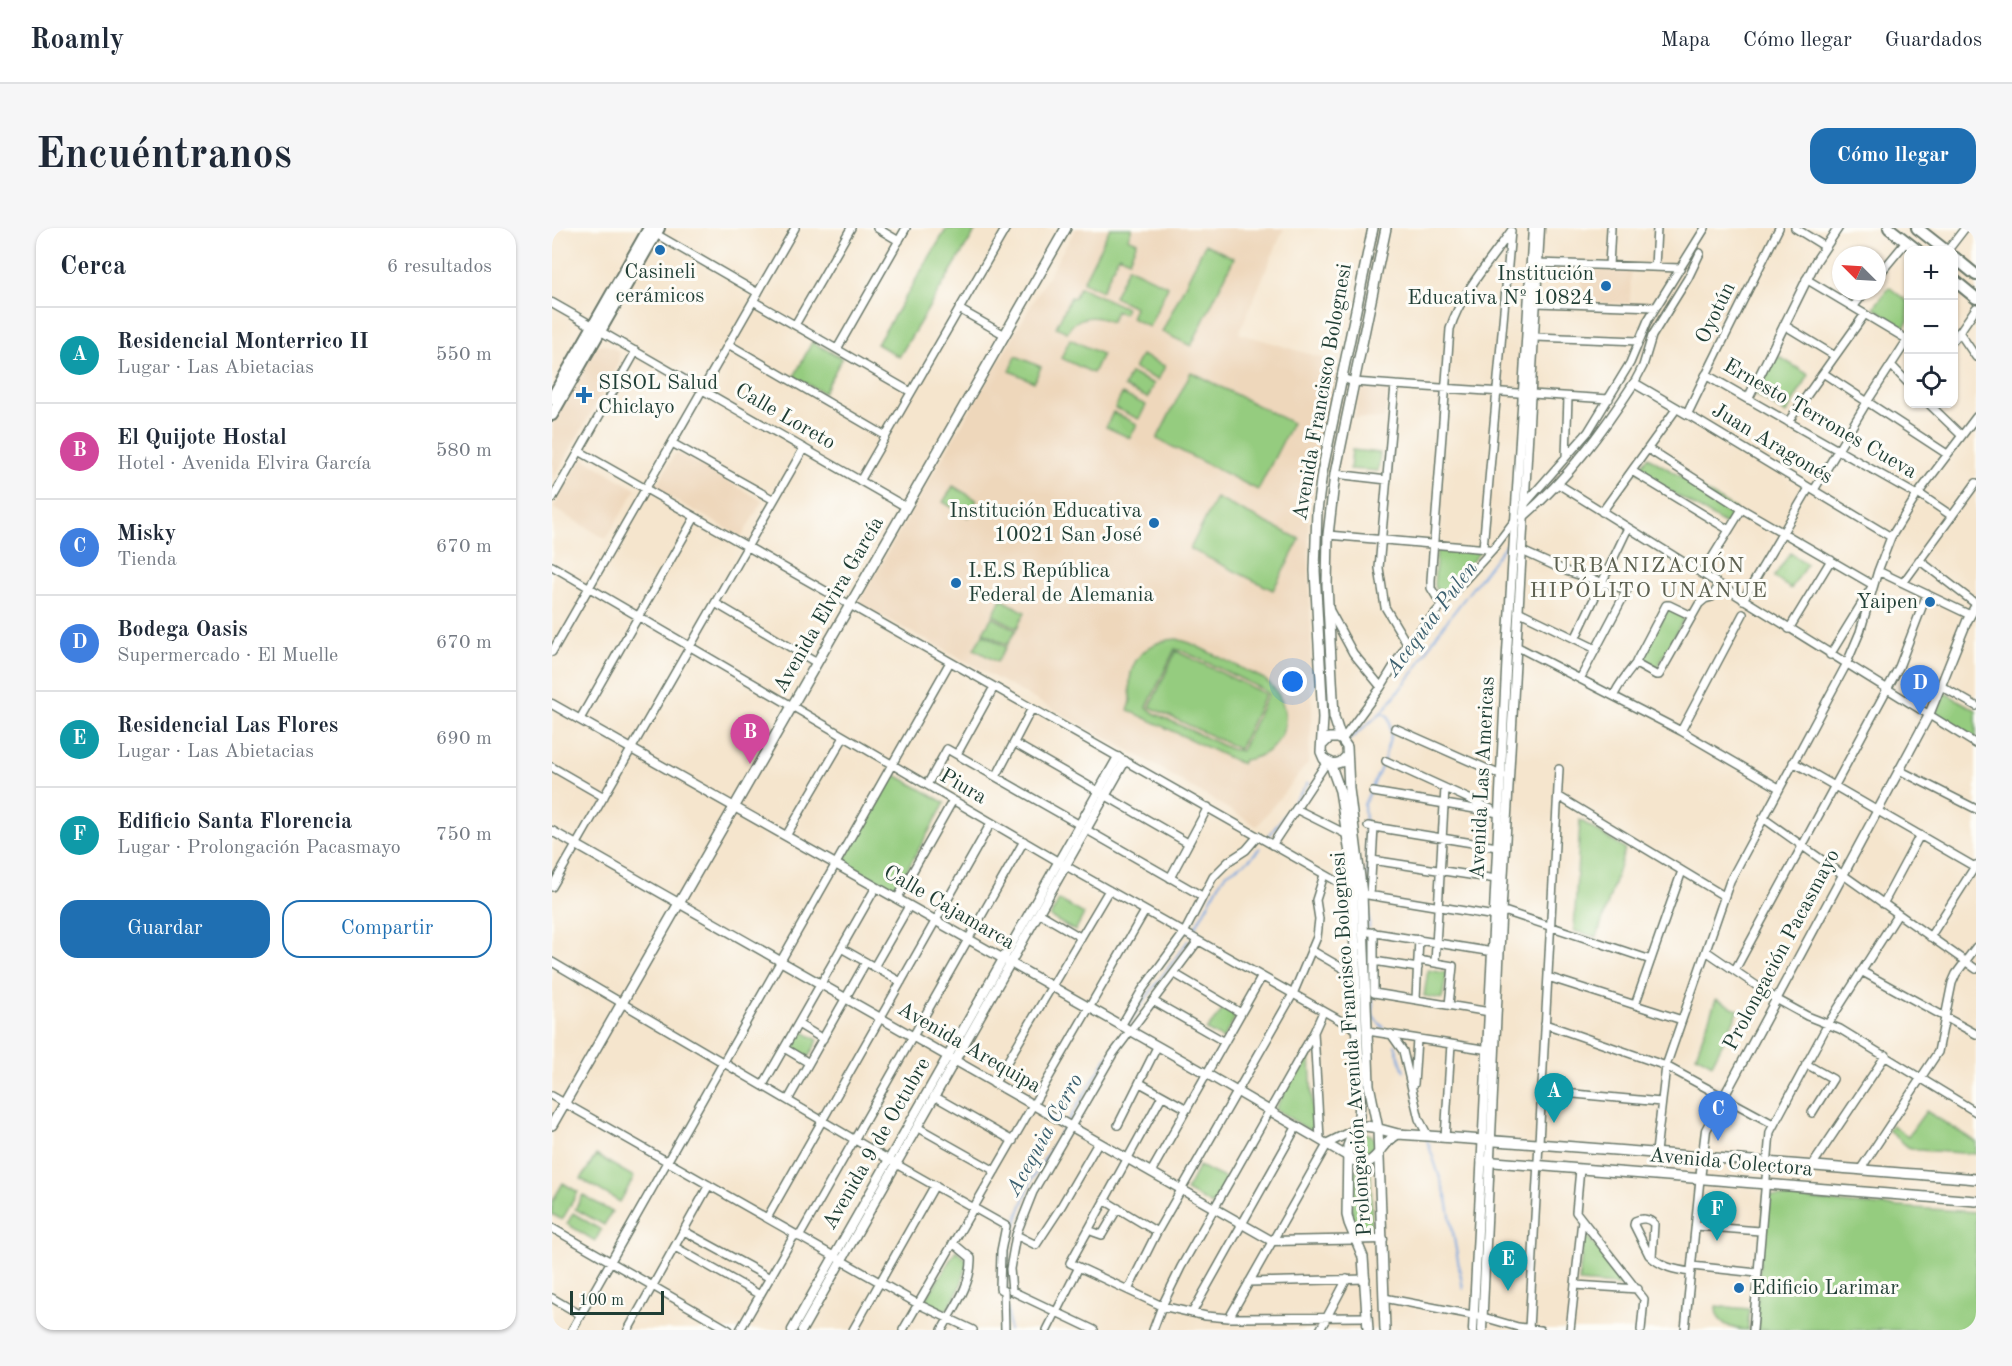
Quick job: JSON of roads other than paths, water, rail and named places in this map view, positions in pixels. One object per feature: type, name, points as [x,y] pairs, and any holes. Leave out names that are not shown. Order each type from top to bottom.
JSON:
[{"type":"main road","name":"Avenida Elvira García","points":[[552,1125],[1066,228]]},
{"type":"main road","name":"Avenida Francisco Bolognesi","points":[[1323,744],[1315,536],[1322,473],[1373,228]]},
{"type":"main road","name":"Avenida Francisco Bolognesi","points":[[1342,740],[1334,717],[1328,607],[1328,535],[1335,474],[1386,228]]},
{"type":"main road","points":[[1889,228],[1912,246]]},
{"type":"main road","points":[[1917,228],[1941,246]]},
{"type":"main road","points":[[552,415],[596,329],[652,229]]},
{"type":"main road","points":[[1958,265],[1976,275]]},
{"type":"main road","points":[[1958,284],[1976,298]]},
{"type":"main road","points":[[552,398],[596,329]]},
{"type":"main road","points":[[1329,738],[1342,740],[1347,747],[1347,756],[1338,764],[1328,763],[1321,752],[1323,744],[1329,738]]},
{"type":"main road","name":"Prolongación Avenida Francisco Bolognesi","points":[[1347,756],[1362,893],[1356,976],[1369,1085],[1378,1129],[1385,1330]]},
{"type":"main road","name":"Prolongación Avenida Francisco Bolognesi","points":[[1328,763],[1338,783],[1369,932],[1360,1103],[1347,1156],[1347,1215],[1363,1257],[1368,1330]]},
{"type":"main road","points":[[1354,1130],[1366,1126],[1378,1129]]},
{"type":"main road","name":"Avenida Colectora","points":[[1378,1129],[1398,1134],[1656,1152],[1810,1167],[1976,1179]]},
{"type":"main road","points":[[1379,1154],[1386,1142],[1398,1134]]},
{"type":"main road","name":"Calle Cajamarca","points":[[1347,1156],[1366,1163],[1376,1159],[1379,1154]]},
{"type":"main road","name":"Avenida Colectora","points":[[1486,1161],[1976,1201]]},
{"type":"street","points":[[552,652],[795,228]]},
{"type":"street","points":[[795,325],[850,228]]},
{"type":"street","points":[[877,228],[899,241]]},
{"type":"street","points":[[837,349],[906,228]]},
{"type":"street","points":[[860,481],[1006,228]]},
{"type":"street","name":"Avenida Las Americas","points":[[1482,1330],[1479,1317],[1515,522],[1533,228]]},
{"type":"street","name":"Avenida Las Americas","points":[[1492,1051],[1490,1012],[1493,952],[1498,913],[1497,847],[1516,646],[1540,228]]},
{"type":"street","points":[[1608,266],[1611,228]]},
{"type":"street","points":[[1655,267],[1657,228]]},
{"type":"street","points":[[1342,740],[1381,687],[1407,644],[1493,549],[1515,522],[1525,503],[1588,432],[1630,363],[1648,320],[1705,228]]},
{"type":"street","name":"Oyotún","points":[[1686,414],[1779,228]]},
{"type":"street","points":[[1795,228],[1824,246]]},
{"type":"street","points":[[1748,399],[1806,279],[1824,246],[1838,228]]},
{"type":"street","points":[[1949,246],[1965,228]]},
{"type":"street","points":[[652,229],[758,292]]},
{"type":"street","points":[[1442,606],[1431,588],[1432,544],[1450,329],[1454,317],[1511,229]]},
{"type":"street","points":[[1483,548],[1511,229]]},
{"type":"street","points":[[1886,267],[1906,242]]},
{"type":"street","points":[[1515,522],[1558,484],[1598,438],[1634,383],[1643,366],[1652,336],[1688,278],[1700,253]]},
{"type":"street","points":[[1538,263],[1680,268]]},
{"type":"street","points":[[1806,279],[1904,337]]},
{"type":"street","points":[[1853,307],[1859,300]]},
{"type":"street","points":[[753,301],[911,392]]},
{"type":"street","name":"Calle Loreto","points":[[552,303],[906,507]]},
{"type":"street","points":[[1536,303],[1656,307]]},
{"type":"street","points":[[1976,308],[1959,332],[1976,357]]},
{"type":"street","points":[[959,309],[1005,335]]},
{"type":"street","points":[[1788,422],[1864,314]]},
{"type":"street","points":[[1784,325],[1835,356]]},
{"type":"street","points":[[1535,337],[1639,341]]},
{"type":"street","points":[[728,344],[886,436]]},
{"type":"street","points":[[1743,600],[1904,345]]},
{"type":"street","points":[[552,499],[636,351]]},
{"type":"street","points":[[1891,365],[1904,379]]},
{"type":"street","points":[[1823,373],[1947,454]]},
{"type":"street","name":"Ernesto Terrones Cueva","points":[[1706,375],[1952,516]]},
{"type":"street","points":[[1342,378],[1354,382],[1609,399]]},
{"type":"street","name":"Juan Aragonés","points":[[1634,383],[1891,537]]},
{"type":"street","points":[[1395,385],[1379,568],[1385,607],[1407,644]]},
{"type":"street","points":[[1566,459],[1568,397]]},
{"type":"street","points":[[1602,512],[1677,408]]},
{"type":"street","points":[[1933,408],[1961,435]]},
{"type":"street","points":[[1656,1152],[1666,1066],[1733,875],[1846,664],[1860,632],[1873,585],[1891,537],[1917,494],[1976,417]]},
{"type":"street","points":[[672,443],[774,500]]},
{"type":"street","points":[[552,887],[804,448]]},
{"type":"street","points":[[1648,449],[1742,509],[1873,585]]},
{"type":"street","points":[[579,451],[1324,875],[1362,893],[1489,915],[1507,912],[1651,960]]},
{"type":"street","points":[[1632,471],[1729,530]]},
{"type":"street","points":[[1335,474],[1387,480]]},
{"type":"street","points":[[1903,583],[1976,483]]},
{"type":"street","points":[[1558,484],[1976,744]]},
{"type":"street","points":[[1702,574],[1742,509]]},
{"type":"street","points":[[580,719],[695,517]]},
{"type":"street","points":[[1575,639],[1628,528]]},
{"type":"street","points":[[1328,535],[1493,549]]},
{"type":"street","points":[[1522,551],[1602,584],[1625,588],[1627,592],[1580,679]]},
{"type":"street","points":[[1789,629],[1831,560]]},
{"type":"street","points":[[1919,560],[1976,605]]},
{"type":"street","name":"Piura","points":[[552,566],[992,823],[1323,1012],[1364,1031],[1492,1051]]},
{"type":"street","points":[[1878,571],[1970,615]]},
{"type":"street","points":[[1636,663],[1659,675],[1699,604],[1705,598],[1712,597],[1719,585]]},
{"type":"street","points":[[1830,655],[1873,585]]},
{"type":"street","points":[[1735,970],[1899,667],[1926,594]]},
{"type":"street","points":[[715,603],[817,663]]},
{"type":"street","points":[[1615,693],[1624,676],[1636,663],[1666,605],[1692,616]]},
{"type":"street","name":"Prolongación Pacasmayo","points":[[1686,1330],[1706,1130],[1929,716],[1976,605]]},
{"type":"street","points":[[1328,607],[1349,647],[1381,687]]},
{"type":"street","points":[[1518,611],[1596,649]]},
{"type":"street","points":[[1681,731],[1743,614]]},
{"type":"street","points":[[1516,646],[1681,731],[1779,788]]},
{"type":"street","points":[[572,1330],[950,662]]},
{"type":"street","points":[[1941,686],[1976,706]]},
{"type":"street","points":[[957,754],[994,687]]},
{"type":"street","name":"Calle Cajamarca","points":[[552,704],[1207,1074],[1347,1156]]},
{"type":"street","points":[[996,777],[1032,708]]},
{"type":"street","points":[[1395,728],[1505,776]]},
{"type":"street","points":[[786,836],[844,736]]},
{"type":"street","points":[[1014,743],[1188,843]]},
{"type":"street","points":[[927,785],[947,749],[1202,896]]},
{"type":"street","name":"Avenida 9 de Octubre","points":[[792,1330],[837,1258],[1122,759]]},
{"type":"street","points":[[1386,761],[1499,813]]},
{"type":"street","points":[[1793,762],[1975,866],[1930,937]]},
{"type":"street","points":[[1272,845],[1328,763]]},
{"type":"street","points":[[552,767],[604,797]]},
{"type":"street","points":[[1529,1329],[1559,769]]},
{"type":"street","points":[[1899,770],[1976,809]]},
{"type":"street","points":[[1435,963],[1445,788]]},
{"type":"street","points":[[1373,792],[1499,813]]},
{"type":"street","points":[[1558,796],[1724,897]]},
{"type":"street","points":[[897,899],[953,800]]},
{"type":"street","points":[[1170,878],[1208,807]]},
{"type":"street","points":[[1296,808],[1348,835]]},
{"type":"street","points":[[1763,818],[1976,969]]},
{"type":"street","points":[[767,1218],[992,823]]},
{"type":"street","points":[[1362,893],[1372,860],[1371,827],[1497,847]]},
{"type":"street","name":"Avenida Arequipa","points":[[552,831],[1272,1241]]},
{"type":"street","points":[[1883,904],[1920,835]]},
{"type":"street","points":[[1094,1330],[1079,1327],[1012,1291],[1010,1269],[1017,1235],[1033,1192],[1066,1124],[1098,1077],[1126,1029],[1142,990],[1186,934],[1202,896],[1220,869],[1246,850],[1258,836]]},
{"type":"street","points":[[740,1330],[854,1139],[1024,841]]},
{"type":"street","points":[[1372,860],[1496,879]]},
{"type":"street","name":"Avenida 9 de Octubre","points":[[1007,962],[1040,913],[1063,864]]},
{"type":"street","points":[[1635,1005],[1682,871]]},
{"type":"street","points":[[1128,1290],[1157,1232],[1293,994],[1318,929],[1317,900],[1324,875]]},
{"type":"street","points":[[762,1085],[876,887]]},
{"type":"street","points":[[994,1083],[1109,890]]},
{"type":"street","points":[[874,967],[909,906]]},
{"type":"street","points":[[903,1330],[1145,911]]},
{"type":"street","points":[[1040,913],[1080,937]]},
{"type":"street","points":[[1753,1330],[1768,1138],[1773,1124],[1828,1024],[1898,914]]},
{"type":"street","points":[[1490,1012],[1374,993],[1374,961],[1369,932],[1493,952]]},
{"type":"street","points":[[1416,999],[1419,939]]},
{"type":"street","points":[[1126,1029],[1153,1001],[1198,941]]},
{"type":"street","points":[[1860,1170],[1938,1052],[1952,983],[1976,947]]},
{"type":"street","points":[[841,948],[901,982]]},
{"type":"street","points":[[1311,950],[1356,976]]},
{"type":"street","points":[[1706,951],[1776,999],[1807,1016],[1840,1029],[1976,1112]]},
{"type":"street","points":[[1374,961],[1435,963],[1454,966],[1449,1005]]},
{"type":"street","points":[[552,962],[892,1162],[1006,1226],[1000,1266],[1000,1289],[1004,1291],[1005,1330]]},
{"type":"street","points":[[788,1100],[866,962]]},
{"type":"street","points":[[1861,971],[1976,1034]]},
{"type":"street","points":[[1175,974],[1241,1013]]},
{"type":"street","points":[[1548,977],[1682,1020]]},
{"type":"street","points":[[1151,1172],[1261,978]]},
{"type":"street","points":[[1153,1001],[1225,1042]]},
{"type":"street","points":[[1154,1330],[1162,1306],[1181,1267],[1314,1032],[1323,1012]]},
{"type":"street","points":[[798,1024],[823,1039]]},
{"type":"street","points":[[1545,1024],[1666,1066],[1773,1124]]},
{"type":"street","points":[[1229,1318],[1324,1141],[1314,1032]]},
{"type":"street","points":[[1391,1034],[1402,1051],[1419,1119],[1428,1136]]},
{"type":"street","points":[[1413,1093],[1417,1039]]},
{"type":"street","points":[[1446,1138],[1451,1044]]},
{"type":"street","points":[[1118,1125],[1157,1047]]},
{"type":"street","points":[[784,1048],[809,1063]]},
{"type":"street","points":[[1810,1167],[1886,1055]]},
{"type":"street","name":"Avenida 9 de Octubre","points":[[892,1162],[917,1127],[952,1059]]},
{"type":"street","points":[[1806,1064],[1833,1079],[1812,1113]]},
{"type":"street","points":[[1140,1083],[1187,1109]]},
{"type":"street","points":[[1542,1091],[1661,1102]]},
{"type":"street","points":[[552,1096],[880,1283],[973,1330]]},
{"type":"street","points":[[934,1096],[1012,1141]]},
{"type":"street","points":[[1162,1096],[1070,1263],[1162,1306],[1192,1313],[1229,1318],[1367,1317]]},
{"type":"street","points":[[1192,1313],[1297,1126]]},
{"type":"street","points":[[917,1127],[995,1171]]},
{"type":"street","points":[[1324,1141],[1354,1130]]},
{"type":"street","points":[[1017,1235],[1036,1245],[1098,1143]]},
{"type":"street","points":[[1580,1169],[1576,1212],[1644,1299],[1641,1330]]},
{"type":"street","points":[[630,1329],[710,1185]]},
{"type":"street","points":[[853,1330],[935,1185]]},
{"type":"street","points":[[1104,1200],[1157,1232]]},
{"type":"street","points":[[1088,1230],[1102,1235],[1118,1208]]},
{"type":"street","points":[[1652,1258],[1654,1224],[1649,1220],[1640,1219],[1635,1221],[1634,1225],[1645,1249],[1652,1258],[1673,1270],[1757,1273]]},
{"type":"street","points":[[1570,1330],[1582,1220]]},
{"type":"street","points":[[1695,1226],[1760,1231]]},
{"type":"street","points":[[552,1228],[729,1330]]},
{"type":"street","points":[[684,1231],[770,1278]]},
{"type":"street","points":[[1272,1241],[1383,1239]]},
{"type":"street","points":[[942,1330],[967,1282],[971,1268],[970,1258],[953,1243]]},
{"type":"street","points":[[675,1247],[760,1295]]},
{"type":"street","name":"Avenida 9 de Octubre","points":[[802,1330],[837,1258]]},
{"type":"street","points":[[1047,1330],[1079,1267]]},
{"type":"street","points":[[1320,1330],[1347,1279]]},
{"type":"street","points":[[1250,1282],[1366,1279]]},
{"type":"street","points":[[1575,1285],[1638,1289]]},
{"type":"street","points":[[552,1298],[580,1315]]},
{"type":"street","points":[[1384,1298],[1540,1330]]},
{"type":"street","name":"Avenida Las Americas","points":[[1473,1330],[1479,1317]]},
{"type":"waterway","name":"Acequia Pulen","points":[[1349,740],[1382,712],[1416,669],[1437,634],[1507,543]]},
{"type":"waterway","points":[[1368,877],[1364,805],[1383,763],[1391,735],[1389,717],[1382,712]]},
{"type":"waterway","name":"Acequia Cerro","points":[[1269,836],[1308,783]]},
{"type":"waterway","name":"Acequia Cerro","points":[[1191,935],[1226,874],[1249,860],[1260,848]]},
{"type":"waterway","points":[[1369,902],[1369,928]]},
{"type":"waterway","points":[[1370,936],[1371,978]]},
{"type":"waterway","name":"Acequia Cerro","points":[[1128,1025],[1188,941]]},
{"type":"waterway","points":[[1372,993],[1373,1017],[1384,1028]]},
{"type":"waterway","name":"Acequia Cerro","points":[[1116,1044],[1124,1034]]},
{"type":"waterway","points":[[1395,1045],[1404,1071]]},
{"type":"waterway","name":"Acequia Cerro","points":[[1006,1291],[1006,1266],[1010,1244],[1032,1179],[1110,1053]]},
{"type":"waterway","points":[[1427,1140],[1447,1199],[1463,1289]]},
{"type":"waterway","name":"Acequia Cerro","points":[[1008,1309],[1009,1330]]},
{"type":"place","name":"Casineli cerámicos","points":[[660,250]]},
{"type":"place","name":"Institución Educativa Nº 10824","points":[[1606,286]]},
{"type":"place","name":"SISOL Salud Chiclayo","points":[[584,395]]},
{"type":"place","name":"Institución Educativa 10021 San José","points":[[1154,523]]},
{"type":"place","name":"I.E.S República Federal de Alemania","points":[[956,583]]},
{"type":"place","name":"Yaipen","points":[[1930,602]]},
{"type":"place","name":"Bodega Oasis","points":[[1920,715]]},
{"type":"place","name":"El Quijote Hostal","points":[[750,764]]},
{"type":"place","name":"Residencial Monterrico II","points":[[1554,1123]]},
{"type":"place","name":"Misky","points":[[1718,1141]]},
{"type":"place","name":"Edificio Santa Florencia","points":[[1717,1241]]},
{"type":"place","name":"Edificio Larimar","points":[[1739,1288]]},
{"type":"place","name":"Residencial Las Flores","points":[[1508,1291]]},
{"type":"district","name":"URBANIZACIÓN HIPÓLITO UNANUE","points":[[1649,578]]}]
